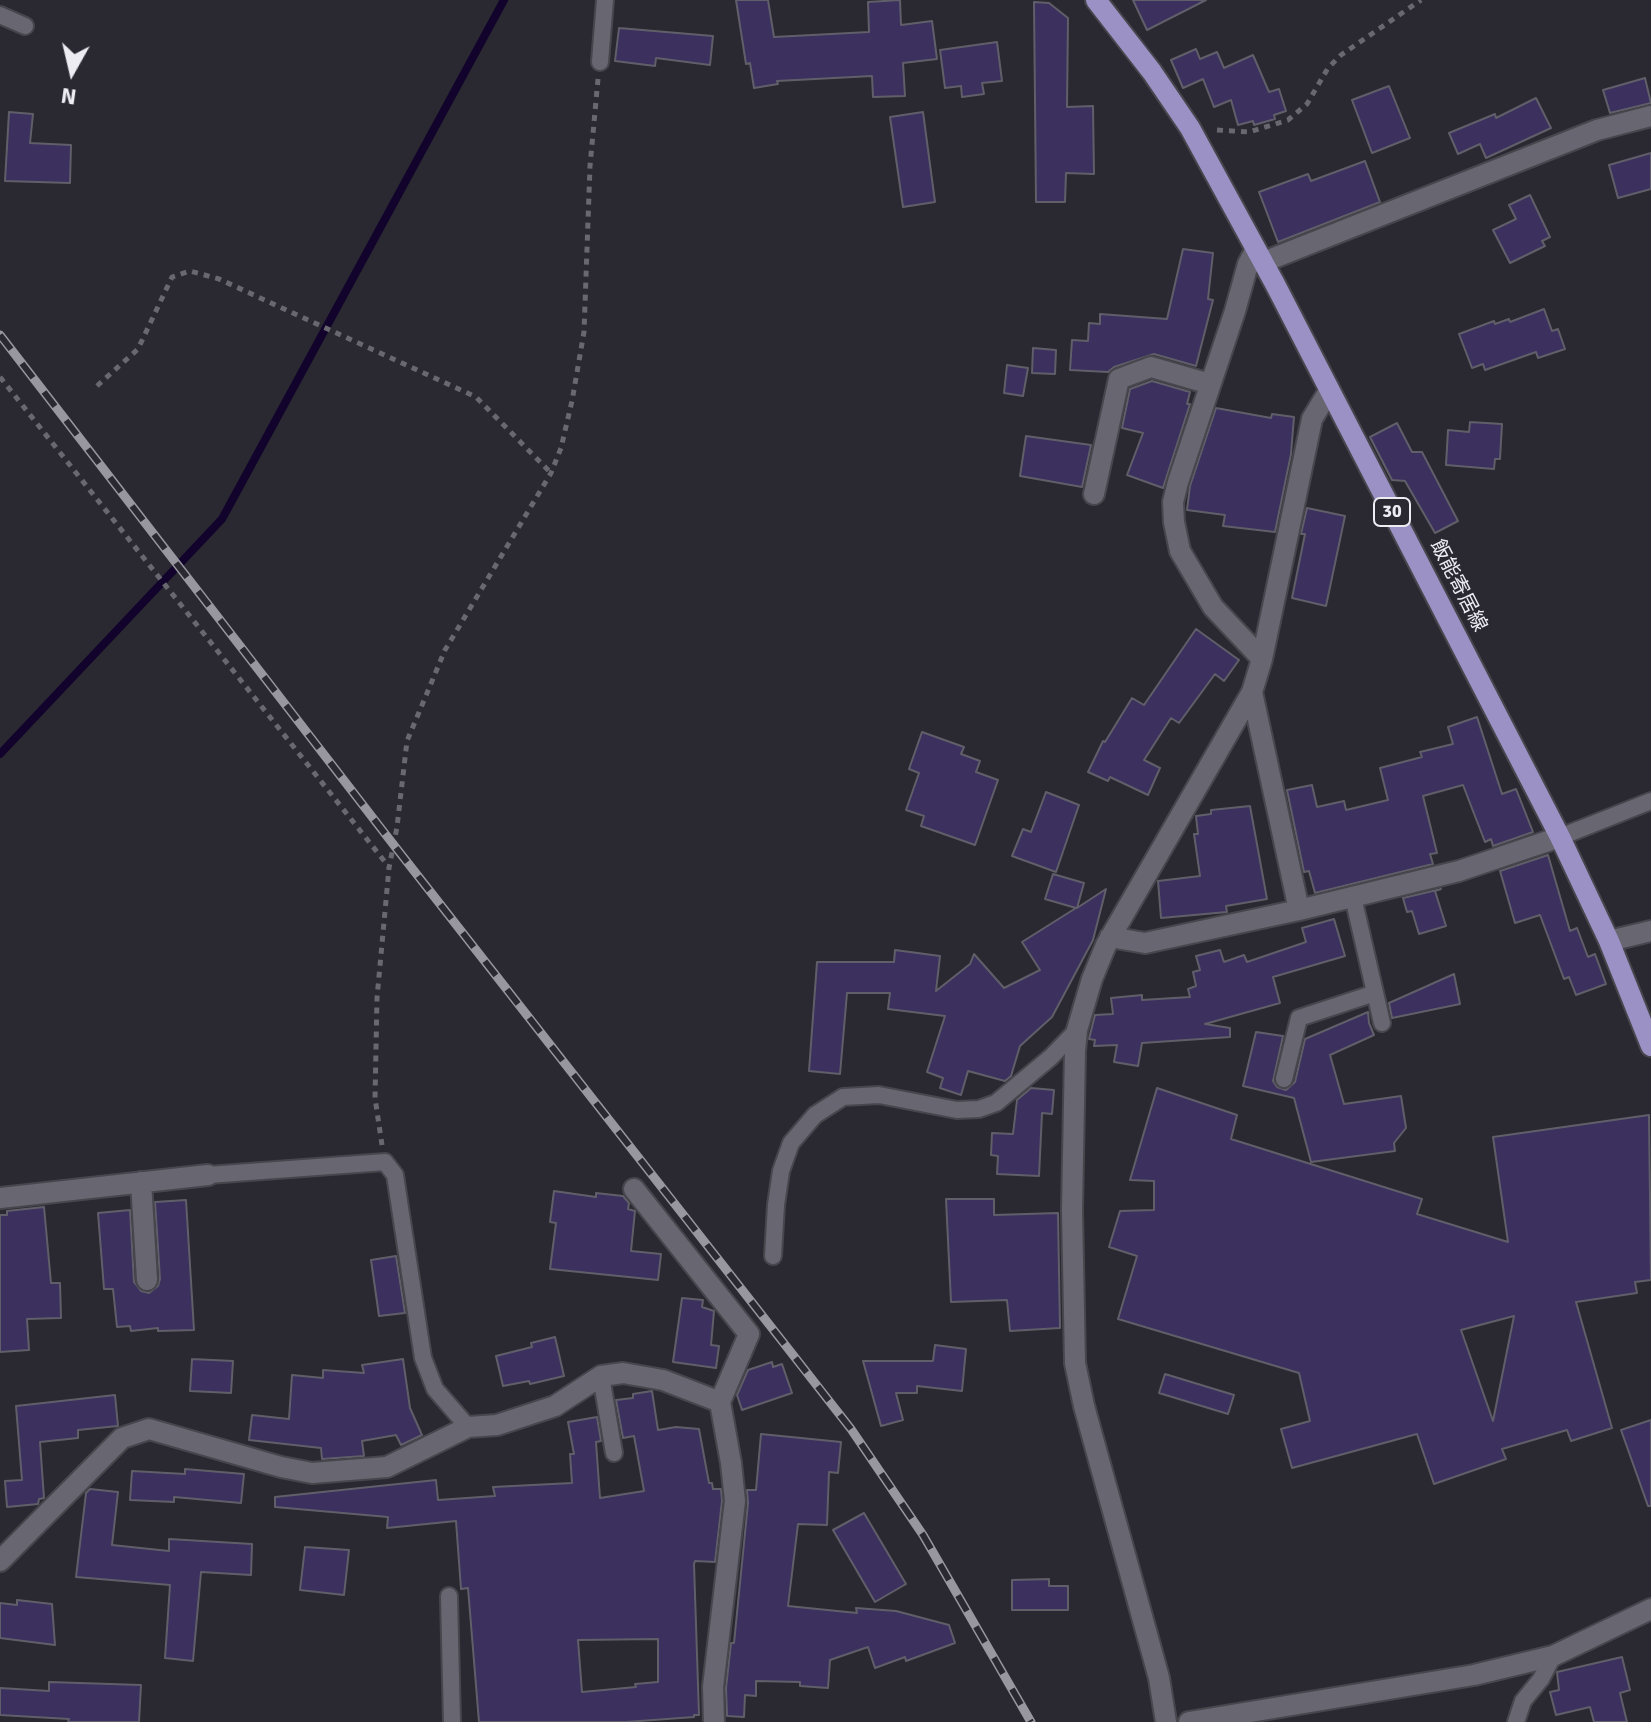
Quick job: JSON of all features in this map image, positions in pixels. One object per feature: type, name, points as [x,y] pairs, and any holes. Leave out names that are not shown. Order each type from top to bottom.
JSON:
[{"type":"main road","name":"飯能寄居線","points":[[1096,0],[1152,72],[1190,128],[1560,837],[1609,941],[1651,1046]]},
{"type":"street","points":[[1262,659],[1213,607],[1180,551],[1173,502],[1248,264],[1258,257],[1597,130],[1651,116]]},
{"type":"street","points":[[1094,494],[1119,379],[1151,367],[1210,384]]},
{"type":"street","points":[[1166,1722],[1159,1678],[1075,1363],[1073,1110],[1077,1030],[1092,979],[1110,937],[1252,692],[1262,659],[1312,419],[1329,391]]},
{"type":"street","points":[[1252,692],[1299,910]]},
{"type":"street","points":[[1110,937],[1145,943],[1299,910],[1459,871],[1560,837]]},
{"type":"street","points":[[1609,941],[1651,931]]},
{"type":"street","points":[[0,1198],[208,1175]]},
{"type":"street","points":[[141,1182],[147,1280]]},
{"type":"street","points":[[634,1189],[749,1334],[720,1402],[735,1501],[713,1687],[714,1722]]},
{"type":"street","points":[[0,1561],[122,1438],[149,1429],[312,1473],[387,1467],[468,1427],[497,1425],[555,1406],[601,1376],[623,1373],[663,1380],[720,1402]]},
{"type":"street","points":[[1189,1722],[1474,1675],[1553,1656],[1651,1609]]},
{"type":"lane","points":[[600,62],[605,0]]},
{"type":"lane","points":[[0,15],[25,26]]},
{"type":"lane","points":[[1560,837],[1651,801]]},
{"type":"lane","points":[[1353,897],[1382,1023]]},
{"type":"lane","points":[[1284,1079],[1299,1018],[1375,993]]},
{"type":"lane","points":[[773,1256],[781,1171],[791,1143],[815,1115],[843,1097],[879,1095],[957,1110],[979,1109],[996,1103],[1051,1057],[1077,1030]]},
{"type":"lane","points":[[208,1175],[385,1162],[395,1175],[423,1358],[435,1389],[468,1427]]},
{"type":"lane","points":[[601,1376],[614,1453]]},
{"type":"lane","points":[[449,1596],[452,1722]]},
{"type":"lane","points":[[1516,1722],[1523,1701],[1541,1679],[1553,1656]]},
{"type":"path","points":[[1190,128],[1249,132],[1288,120],[1307,104],[1328,68],[1341,55],[1421,0]]},
{"type":"path","points":[[385,1162],[375,1098],[377,998],[389,868],[407,741],[445,650],[551,473],[561,448],[584,332],[590,166],[600,62]]},
{"type":"path","points":[[97,386],[138,349],[172,277],[190,271],[219,279],[476,397],[551,473]]},
{"type":"path","points":[[0,377],[389,868]]},
{"type":"building","points":[[736,0],[768,0],[774,37],[869,32],[868,2],[900,0],[901,25],[932,21],[937,59],[903,63],[905,96],[873,97],[872,76],[777,81],[778,84],[754,88],[750,63],[746,64]]},
{"type":"building","points":[[1133,0],[1206,0],[1147,30]]},
{"type":"building","points":[[1034,2],[1049,3],[1068,18],[1067,107],[1093,106],[1094,174],[1066,173],[1065,202],[1036,202]]},
{"type":"building","points":[[619,28],[713,36],[710,65],[656,58],[655,66],[615,61]]},
{"type":"building","points":[[997,42],[1002,81],[982,83],[984,94],[962,97],[961,86],[945,88],[940,50]]},
{"type":"building","points":[[1196,49],[1200,59],[1217,52],[1224,68],[1253,55],[1269,92],[1279,89],[1286,111],[1274,115],[1275,119],[1254,125],[1253,121],[1238,125],[1231,100],[1214,107],[1203,79],[1183,88],[1171,60]]},
{"type":"building","points":[[1645,78],[1651,103],[1610,113],[1603,90]]},
{"type":"building","points":[[1389,86],[1410,138],[1372,153],[1352,100]]},
{"type":"building","points":[[1536,98],[1551,128],[1486,158],[1480,144],[1458,154],[1449,133],[1495,114],[1496,118]]},
{"type":"building","points":[[9,112],[33,114],[30,143],[71,145],[70,183],[5,181]]},
{"type":"building","points":[[923,112],[935,202],[903,207],[890,117]]},
{"type":"building","points":[[1651,153],[1651,189],[1618,198],[1609,165]]},
{"type":"building","points":[[1365,161],[1380,202],[1278,242],[1259,192],[1308,174],[1311,181]]},
{"type":"building","points":[[1530,195],[1550,237],[1542,241],[1545,246],[1510,263],[1493,230],[1516,219],[1509,205]]},
{"type":"building","points":[[1183,249],[1213,253],[1208,299],[1213,300],[1196,366],[1154,354],[1114,367],[1108,372],[1070,370],[1072,340],[1088,341],[1089,323],[1100,324],[1100,314],[1167,319]]},
{"type":"building","points":[[1544,309],[1552,331],[1558,329],[1565,349],[1538,358],[1536,352],[1485,370],[1483,364],[1472,368],[1459,334],[1494,321],[1495,324],[1509,319],[1510,322]]},
{"type":"building","points":[[1033,348],[1056,350],[1055,374],[1032,373]]},
{"type":"building","points":[[1007,365],[1028,368],[1023,396],[1004,393]]},
{"type":"building","points":[[1152,381],[1190,392],[1187,404],[1190,404],[1163,488],[1127,475],[1143,433],[1122,428],[1130,389]]},
{"type":"building","points":[[1216,408],[1271,418],[1272,414],[1294,417],[1291,454],[1275,532],[1223,526],[1225,515],[1187,510],[1190,486]]},
{"type":"building","points":[[1470,422],[1502,424],[1500,459],[1495,459],[1494,469],[1446,465],[1448,430],[1469,432]]},
{"type":"building","points":[[1397,423],[1412,452],[1422,452],[1458,521],[1435,533],[1405,481],[1392,480],[1370,437]]},
{"type":"building","points":[[1026,436],[1091,445],[1082,487],[1020,476]]},
{"type":"building","points":[[1307,508],[1345,516],[1326,606],[1292,598]]},
{"type":"building","points":[[1196,629],[1239,660],[1224,681],[1215,674],[1179,723],[1171,718],[1144,760],[1160,768],[1148,795],[1110,777],[1108,781],[1088,772],[1103,741],[1132,698],[1144,705]]},
{"type":"building","points":[[1477,717],[1502,794],[1516,789],[1533,832],[1493,846],[1491,839],[1485,842],[1463,785],[1423,796],[1437,853],[1430,854],[1433,864],[1315,893],[1309,871],[1304,872],[1287,790],[1312,785],[1317,807],[1344,801],[1346,810],[1388,800],[1380,768],[1422,757],[1420,752],[1453,744],[1448,727]]},
{"type":"building","points":[[922,732],[964,747],[961,754],[980,761],[976,772],[998,780],[975,845],[921,826],[924,816],[906,810],[919,773],[909,769]]},
{"type":"building","points":[[1046,792],[1079,805],[1056,872],[1012,856],[1023,829],[1031,832]]},
{"type":"building","points":[[1250,806],[1267,899],[1226,906],[1227,912],[1161,918],[1158,881],[1200,876],[1194,834],[1198,834],[1196,816],[1211,814],[1211,810]]},
{"type":"building","points":[[1548,855],[1570,931],[1577,928],[1588,957],[1595,954],[1606,984],[1576,995],[1569,977],[1564,979],[1540,915],[1515,923],[1500,871]]},
{"type":"building","points":[[1053,874],[1084,883],[1077,908],[1106,889],[1093,940],[1052,1017],[1020,1046],[1011,1076],[1005,1081],[968,1071],[961,1095],[940,1088],[943,1078],[927,1072],[945,1016],[888,1009],[890,993],[847,993],[840,1074],[809,1071],[817,962],[894,962],[895,950],[940,956],[936,991],[970,964],[974,954],[1004,988],[1040,970],[1022,942],[1076,908],[1045,899]]},
{"type":"building","points":[[1441,889],[1435,891],[1446,926],[1419,934],[1412,911],[1407,912],[1403,898]]},
{"type":"building","points":[[1334,919],[1345,956],[1273,977],[1280,1003],[1205,1024],[1230,1028],[1230,1037],[1142,1043],[1138,1066],[1114,1062],[1117,1045],[1094,1046],[1095,1040],[1089,1039],[1095,1015],[1113,1014],[1111,998],[1142,995],[1142,1000],[1190,997],[1188,989],[1196,986],[1193,972],[1200,970],[1196,956],[1220,950],[1224,962],[1244,955],[1247,962],[1306,942],[1302,928]]},
{"type":"building","points":[[1454,974],[1460,1004],[1392,1018],[1389,1003]]},
{"type":"building","points":[[1368,1012],[1374,1035],[1330,1055],[1344,1104],[1401,1096],[1406,1128],[1394,1143],[1395,1151],[1311,1162],[1294,1098],[1243,1086],[1256,1032],[1283,1036],[1273,1081],[1277,1087],[1286,1090],[1295,1082],[1305,1039]]},
{"type":"building","points":[[1031,1088],[1054,1090],[1052,1114],[1042,1113],[1039,1176],[997,1174],[998,1156],[991,1155],[992,1133],[1013,1134],[1017,1100]]},
{"type":"building","points":[[1157,1088],[1237,1115],[1231,1139],[1422,1199],[1417,1214],[1508,1242],[1493,1137],[1649,1115],[1651,1280],[1635,1282],[1637,1293],[1576,1302],[1612,1428],[1571,1441],[1567,1430],[1502,1449],[1506,1459],[1434,1484],[1417,1434],[1292,1468],[1281,1429],[1310,1421],[1299,1373],[1118,1319],[1137,1256],[1109,1247],[1120,1211],[1154,1210],[1154,1181],[1130,1180]],"holes":[[[1514,1316],[1493,1421],[1461,1330]]]},
{"type":"building","points":[[554,1191],[596,1197],[596,1193],[623,1196],[629,1203],[628,1209],[635,1211],[631,1251],[661,1254],[658,1280],[550,1269],[556,1223],[550,1222]]},
{"type":"building","points":[[946,1199],[994,1199],[994,1215],[1058,1213],[1060,1328],[1010,1331],[1007,1300],[951,1302]]},
{"type":"building","points":[[186,1200],[194,1330],[158,1331],[158,1328],[131,1331],[130,1326],[117,1327],[113,1289],[104,1289],[98,1213],[130,1210],[134,1282],[141,1291],[149,1293],[158,1286],[160,1279],[155,1202]]},
{"type":"building","points":[[44,1207],[51,1283],[60,1283],[61,1318],[27,1319],[29,1350],[0,1352],[0,1215],[7,1215],[7,1211]]},
{"type":"building","points":[[396,1256],[405,1313],[379,1316],[371,1260]]},
{"type":"building","points":[[682,1298],[703,1300],[702,1307],[714,1311],[711,1345],[719,1346],[716,1368],[673,1362]]},
{"type":"building","points":[[555,1337],[564,1376],[503,1386],[496,1356],[532,1347],[531,1343]]},
{"type":"building","points":[[935,1345],[966,1349],[962,1391],[917,1386],[917,1393],[896,1393],[903,1420],[881,1426],[863,1361],[933,1361]]},
{"type":"building","points":[[192,1359],[233,1361],[231,1393],[190,1391]]},
{"type":"building","points":[[403,1359],[410,1408],[422,1435],[401,1445],[396,1435],[362,1441],[364,1456],[322,1459],[321,1448],[249,1440],[252,1415],[289,1419],[292,1375],[323,1378],[323,1370],[364,1373],[362,1365]]},
{"type":"building","points":[[772,1362],[773,1367],[782,1364],[792,1393],[742,1410],[737,1395],[748,1370]]},
{"type":"building","points":[[1165,1374],[1234,1395],[1228,1414],[1159,1393]]},
{"type":"building","points":[[652,1391],[658,1430],[676,1427],[699,1429],[709,1483],[712,1483],[713,1489],[721,1489],[715,1562],[695,1561],[694,1564],[699,1715],[694,1717],[626,1722],[479,1722],[468,1588],[461,1589],[456,1521],[387,1528],[388,1517],[275,1507],[275,1497],[436,1480],[438,1500],[495,1496],[493,1487],[572,1483],[570,1454],[574,1454],[568,1422],[597,1417],[601,1441],[596,1442],[600,1498],[644,1491],[634,1436],[623,1438],[616,1400],[633,1398],[633,1394]],"holes":[[[658,1639],[658,1682],[582,1692],[578,1640]]]},
{"type":"building","points":[[115,1395],[118,1426],[78,1430],[78,1438],[40,1442],[44,1498],[39,1499],[38,1504],[7,1507],[5,1481],[22,1480],[16,1406]]},
{"type":"building","points":[[1651,1420],[1651,1506],[1648,1506],[1621,1430]]},
{"type":"building","points":[[761,1434],[841,1442],[838,1473],[829,1472],[827,1525],[798,1524],[788,1606],[857,1613],[856,1608],[896,1611],[949,1625],[955,1643],[906,1661],[905,1657],[875,1668],[868,1647],[830,1660],[828,1688],[800,1686],[800,1682],[756,1681],[756,1696],[745,1695],[744,1717],[727,1716],[726,1688],[731,1643],[734,1643],[747,1490],[756,1490]]},
{"type":"building","points":[[185,1469],[244,1474],[241,1503],[174,1497],[174,1502],[130,1500],[132,1471],[185,1474]]},
{"type":"building","points":[[90,1489],[118,1492],[112,1545],[169,1551],[169,1539],[252,1544],[251,1575],[201,1572],[193,1661],[165,1658],[170,1585],[76,1577],[86,1493]]},
{"type":"building","points":[[864,1513],[906,1584],[875,1602],[833,1530]]},
{"type":"building","points":[[305,1547],[349,1550],[344,1595],[300,1590]]},
{"type":"building","points":[[1049,1579],[1049,1586],[1068,1586],[1068,1610],[1012,1610],[1012,1580]]},
{"type":"building","points":[[17,1600],[52,1604],[55,1645],[0,1638],[0,1603],[17,1605]]},
{"type":"building","points":[[1622,1657],[1630,1690],[1620,1693],[1627,1722],[1594,1722],[1590,1707],[1556,1715],[1550,1692],[1559,1690],[1557,1672]]},
{"type":"building","points":[[49,1682],[141,1685],[139,1722],[68,1722],[69,1719],[0,1715],[0,1688],[49,1691]]},
{"type":"waterway","points":[[0,754],[222,519],[504,0]]},
{"type":"railway","points":[[0,335],[851,1429],[923,1535],[1031,1722]]}]
